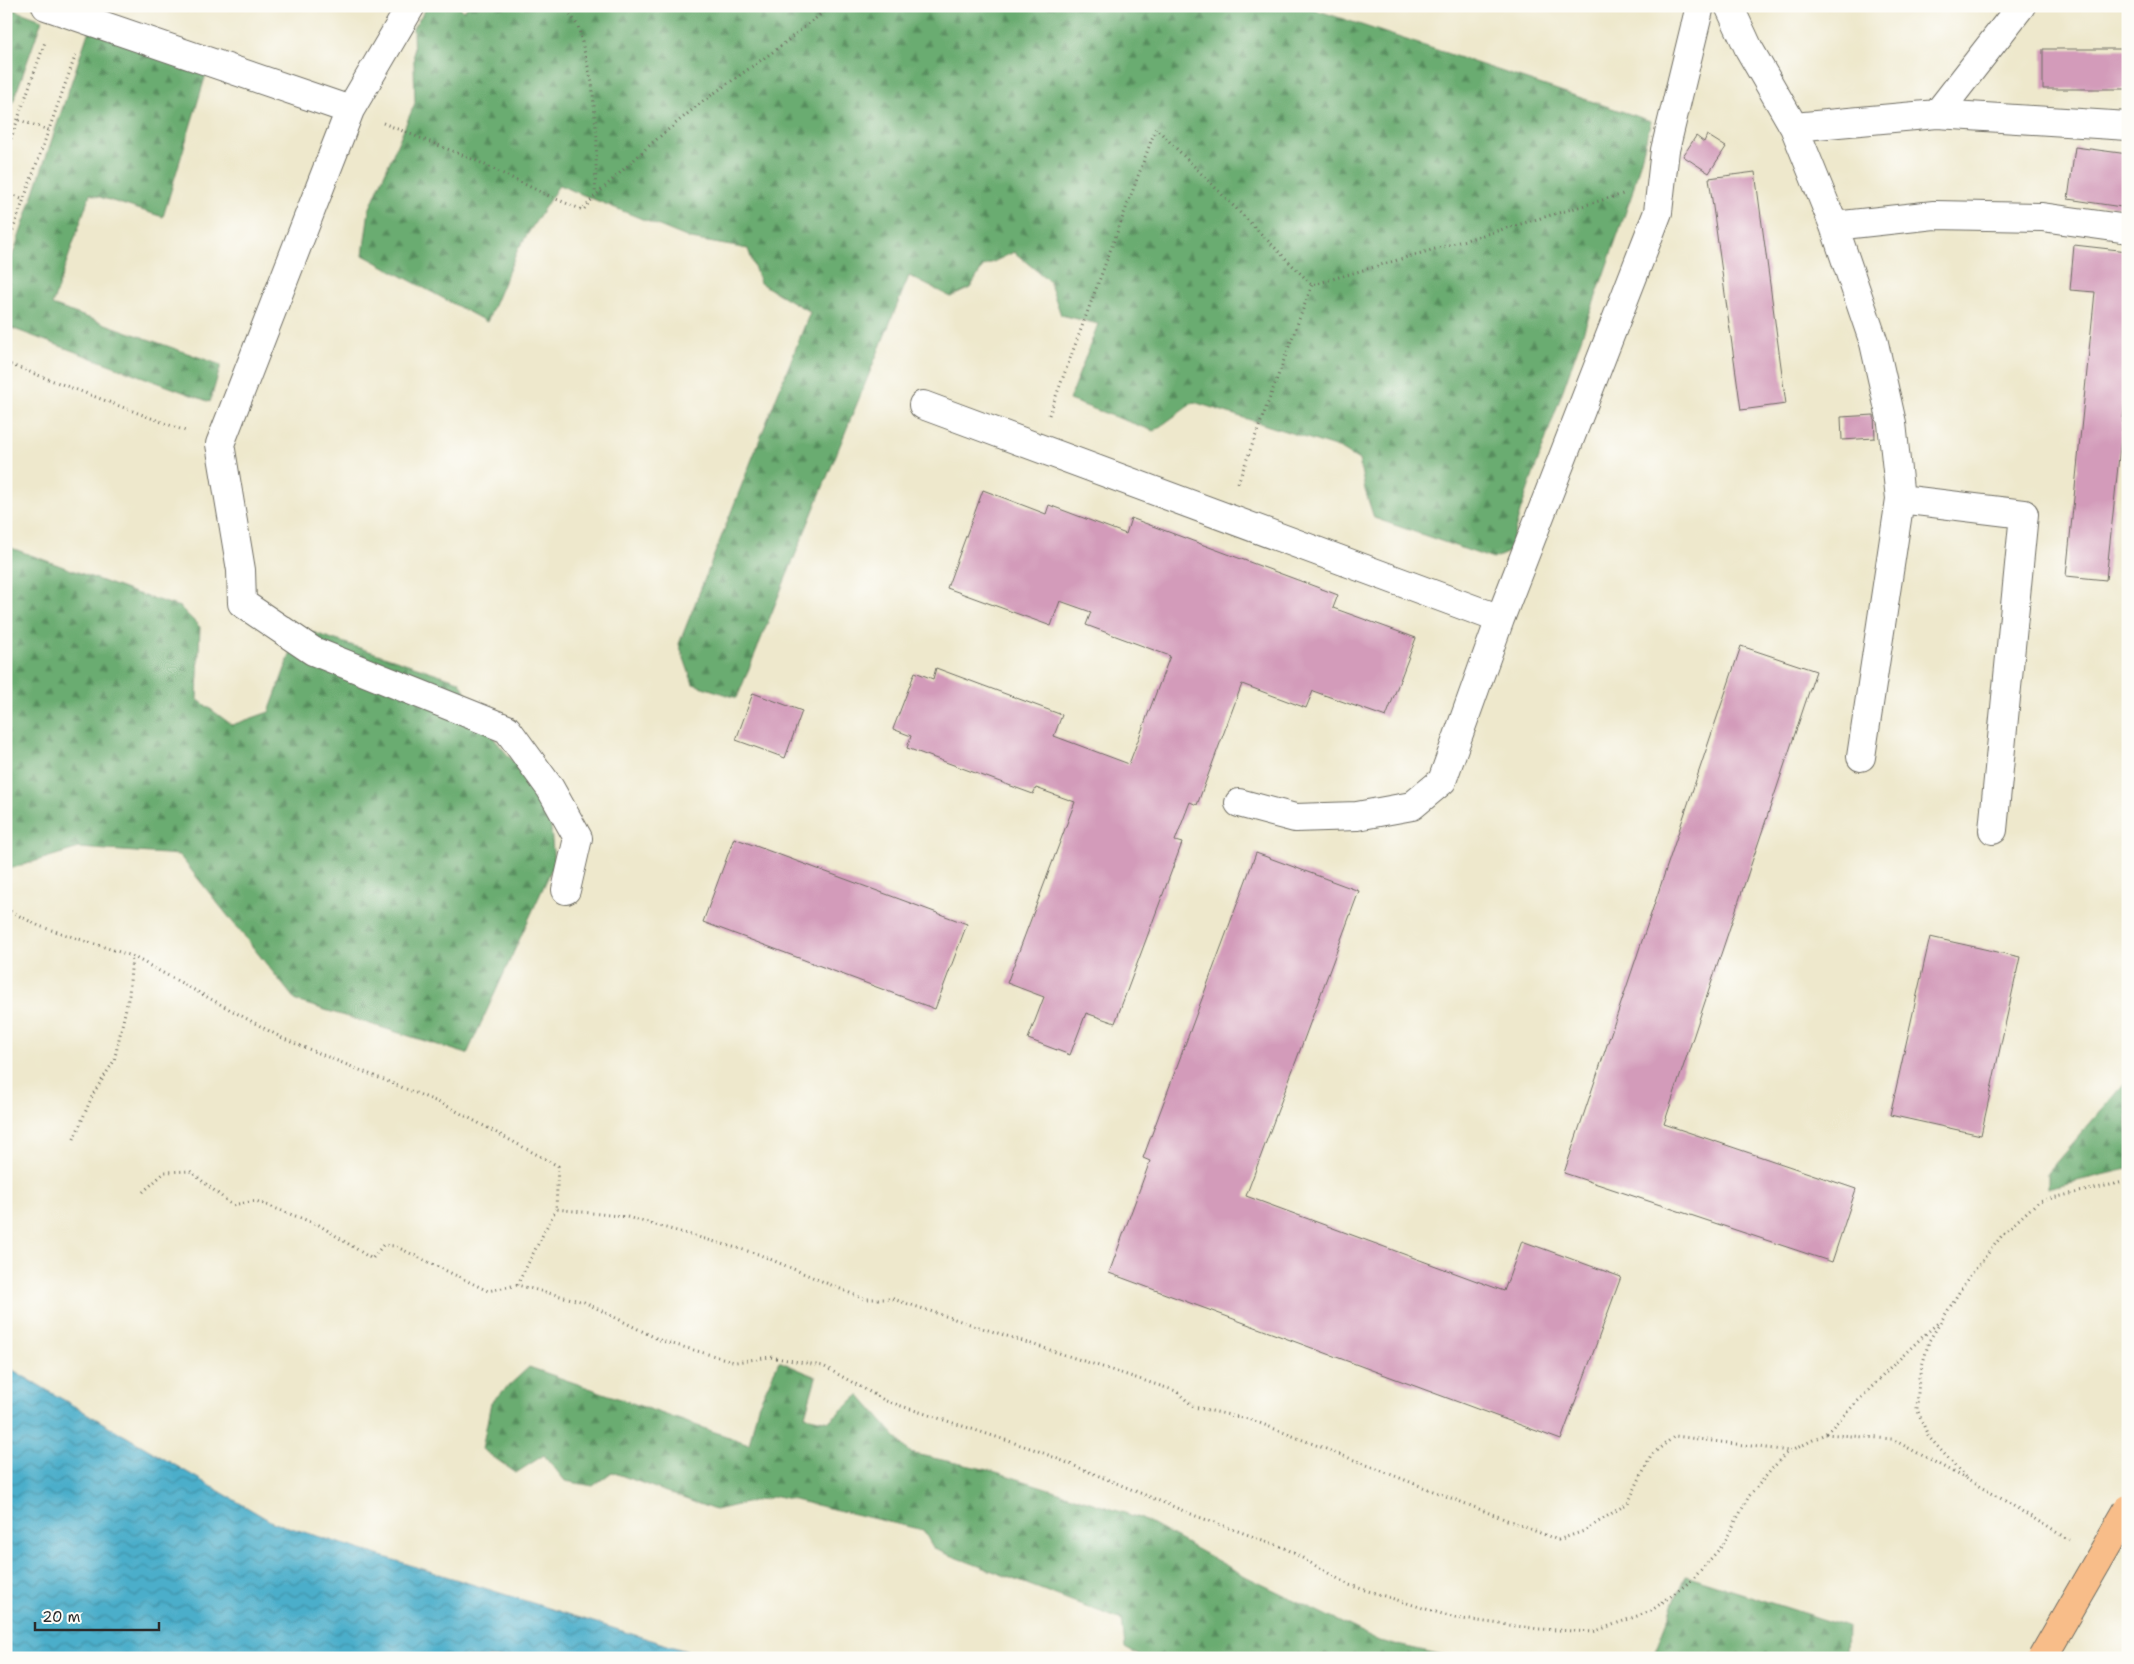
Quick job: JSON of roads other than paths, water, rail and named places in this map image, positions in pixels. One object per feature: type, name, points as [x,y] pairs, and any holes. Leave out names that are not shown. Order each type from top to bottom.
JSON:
[{"type":"main road","points":[[2042,1658],[2128,1510]]},
{"type":"lane","points":[[411,6],[350,110],[220,444],[241,570],[242,603],[313,651],[507,729],[550,788],[578,838],[566,890]]},
{"type":"lane","points":[[1239,802],[1295,818],[1357,816],[1412,806],[1442,781],[1500,619],[1658,212],[1665,150],[1700,6]]},
{"type":"lane","points":[[1729,6],[1749,49],[1794,127],[1834,226],[1874,343],[1892,422],[1900,499],[1861,757]]},
{"type":"lane","points":[[1937,114],[2021,6]]},
{"type":"lane","points":[[51,8],[350,110]]},
{"type":"lane","points":[[1794,127],[1937,114],[2128,126]]},
{"type":"lane","points":[[1834,226],[1934,215],[2042,217],[2128,229]]},
{"type":"lane","points":[[923,405],[1500,619]]},
{"type":"lane","points":[[1900,499],[2024,514],[1993,830]]},
{"type":"water","points":[[6,1366],[272,1522],[709,1658],[6,1658]]}]
